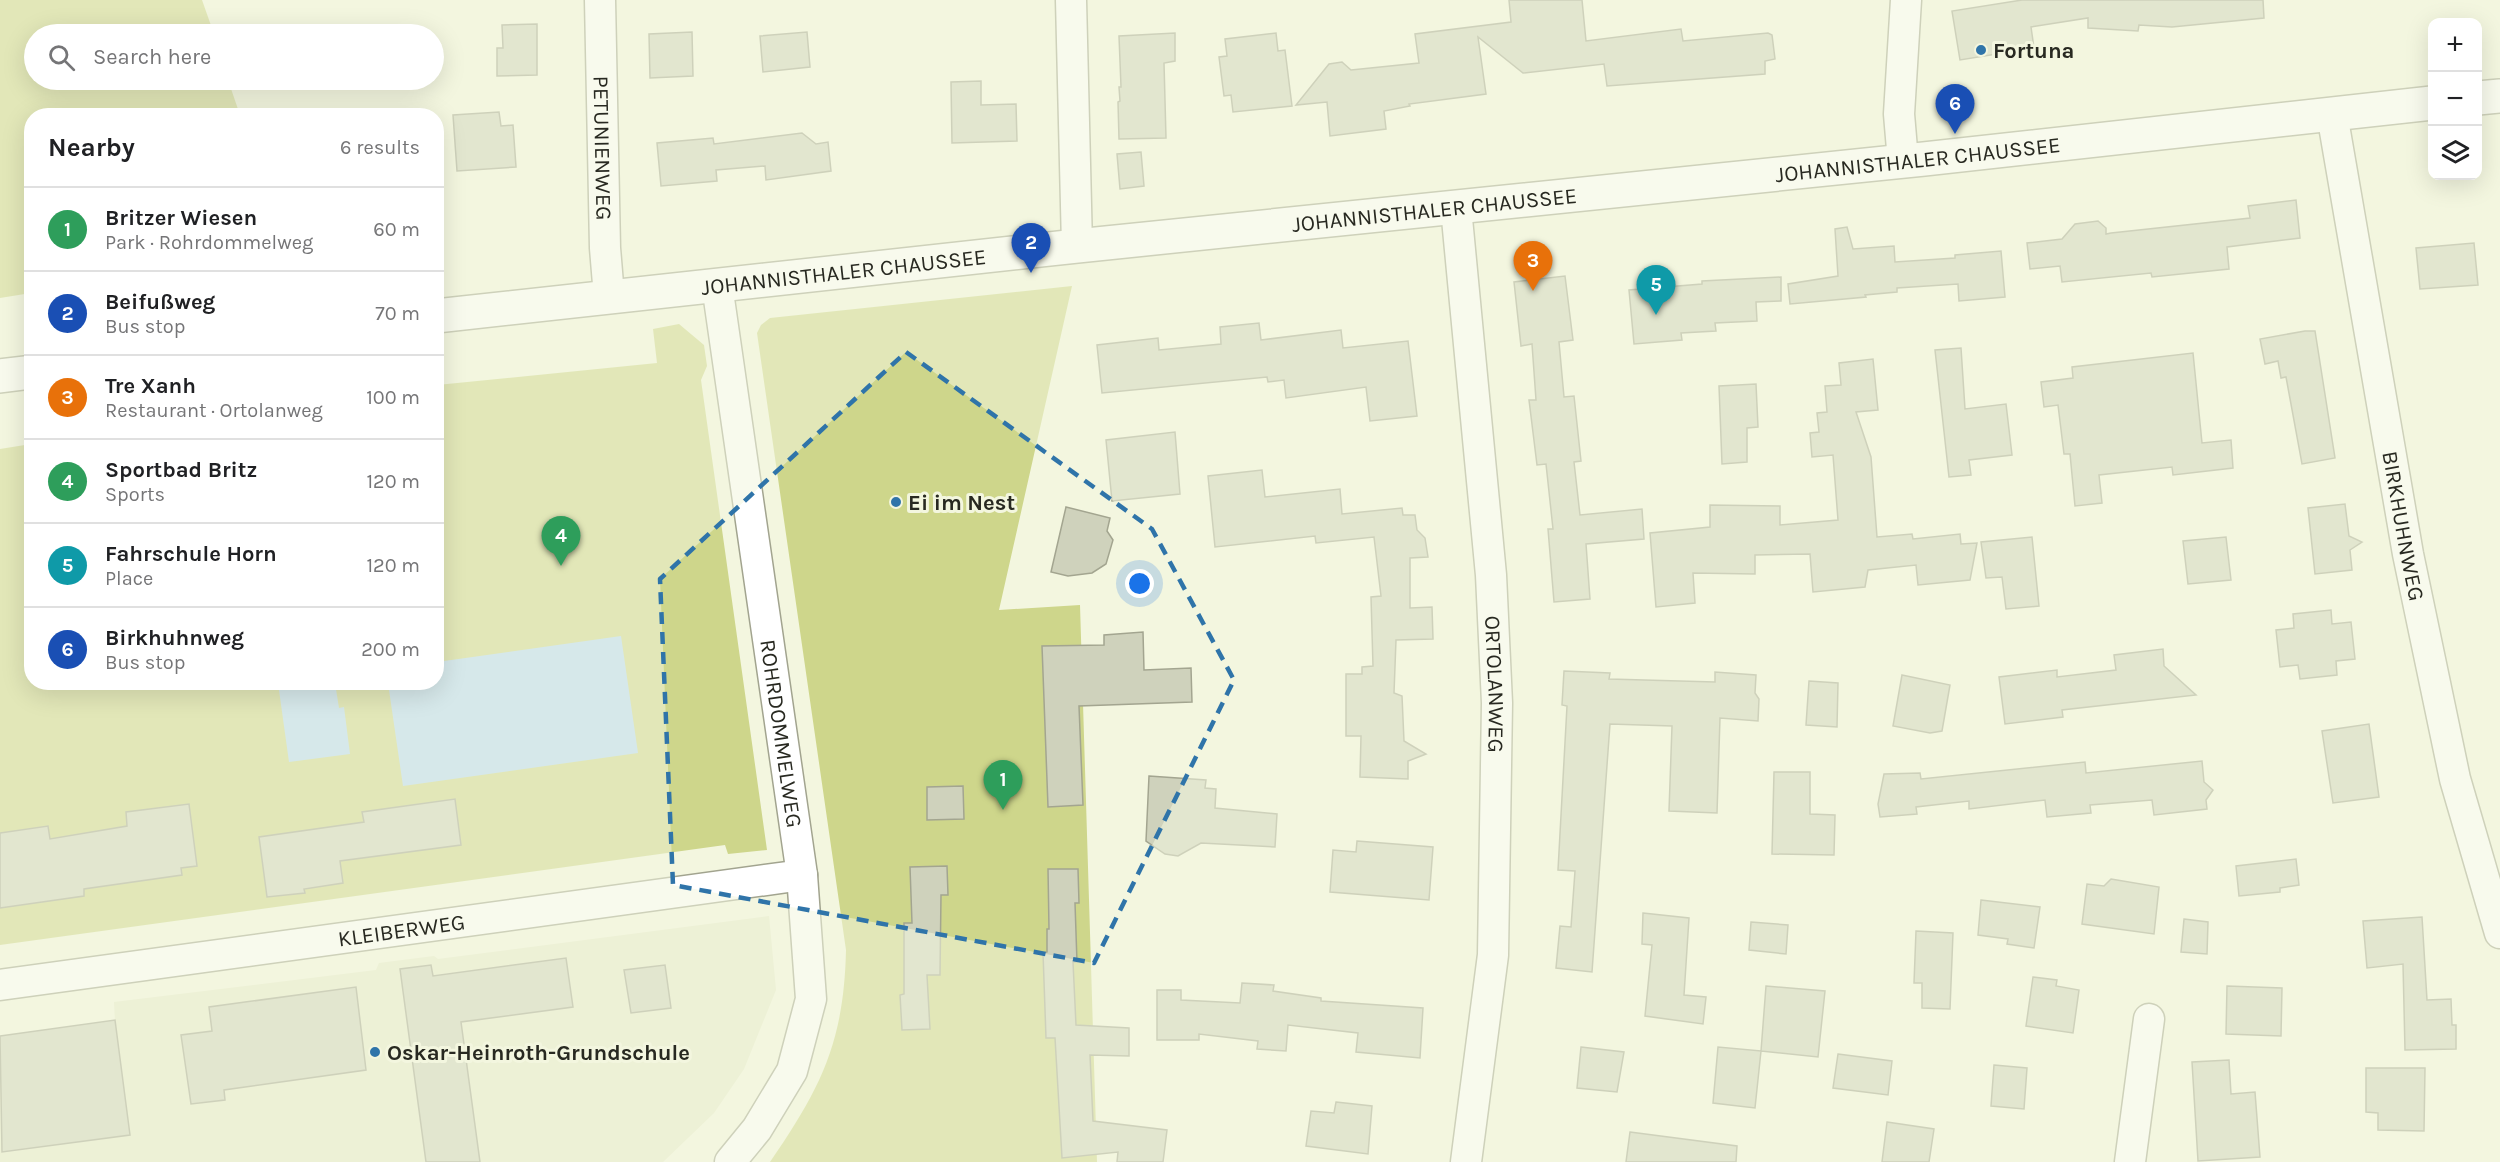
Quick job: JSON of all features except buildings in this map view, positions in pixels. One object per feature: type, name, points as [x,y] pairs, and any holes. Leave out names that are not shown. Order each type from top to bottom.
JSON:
[{"type":"street","name":"PETUNIENWEG","points":[[600,0],[605,248],[609,296]]},
{"type":"street","points":[[1071,0],[1077,246]]},
{"type":"street","points":[[1903,161],[1899,114],[1906,0]]},
{"type":"street","points":[[2482,98],[2500,96]]},
{"type":"street","name":"JOHANNISTHALER CHAUSSEE","points":[[444,315],[1077,246],[2428,104]]},
{"type":"street","name":"BIRKHUHNWEG","points":[[2332,114],[2410,565],[2456,779],[2500,933]]},
{"type":"street","name":"ORTOLANWEG","points":[[1456,208],[1491,575],[1497,704],[1493,955],[1466,1162]]},
{"type":"street","name":"ROHRDOMMELWEG","points":[[717,285],[802,875],[811,999],[792,1071],[758,1129],[730,1162]]},
{"type":"street","points":[[0,376],[24,373]]},
{"type":"street","name":"KLEIBERWEG","points":[[0,985],[802,875]]},
{"type":"street","points":[[2130,1162],[2149,1018]]},
{"type":"highlighted area","points":[[906,352],[1152,529],[1234,680],[1094,963],[673,885],[660,579]]},
{"type":"shaded area","name":"Oskar-Heinroth-Grundschule","points":[[769,916],[776,990],[744,1069],[714,1113],[663,1162],[0,1162],[0,1036],[115,1021],[114,1002],[376,970],[379,963],[434,956],[438,959]]},
{"type":"green space","points":[[0,0],[202,0],[210,24],[24,24],[24,90],[231,90],[238,108],[24,108],[24,294],[0,298]]},
{"type":"green space","points":[[1072,286],[999,610],[1080,605],[1097,1162],[770,1162],[816,1087],[835,1038],[844,982],[846,950],[757,333],[761,325],[770,318]]},
{"type":"green space","points":[[679,324],[704,345],[707,366],[701,380],[767,850],[728,854],[725,845],[0,945],[0,449],[24,445],[24,690],[444,690],[444,384],[657,363],[653,329]]},
{"type":"water","points":[[621,636],[638,753],[403,786],[389,690],[444,690],[444,661]]},
{"type":"water","points":[[279,690],[336,690],[339,708],[344,707],[350,754],[289,762]]},
{"type":"place","name":"Fortuna","points":[[1981,50]]},
{"type":"place","name":"Birkhuhnweg","points":[[1955,134]]},
{"type":"place","name":"Beifußweg","points":[[1031,273]]},
{"type":"place","name":"Tre Xanh","points":[[1533,291]]},
{"type":"place","name":"Fahrschule Horn","points":[[1656,315]]},
{"type":"place","name":"Ei im Nest","points":[[896,502]]},
{"type":"place","name":"Sportbad Britz","points":[[561,566]]},
{"type":"place","name":"Britzer Wiesen","points":[[1003,810]]},
{"type":"place","name":"Oskar-Heinroth-Grundschule","points":[[375,1052]]}]
